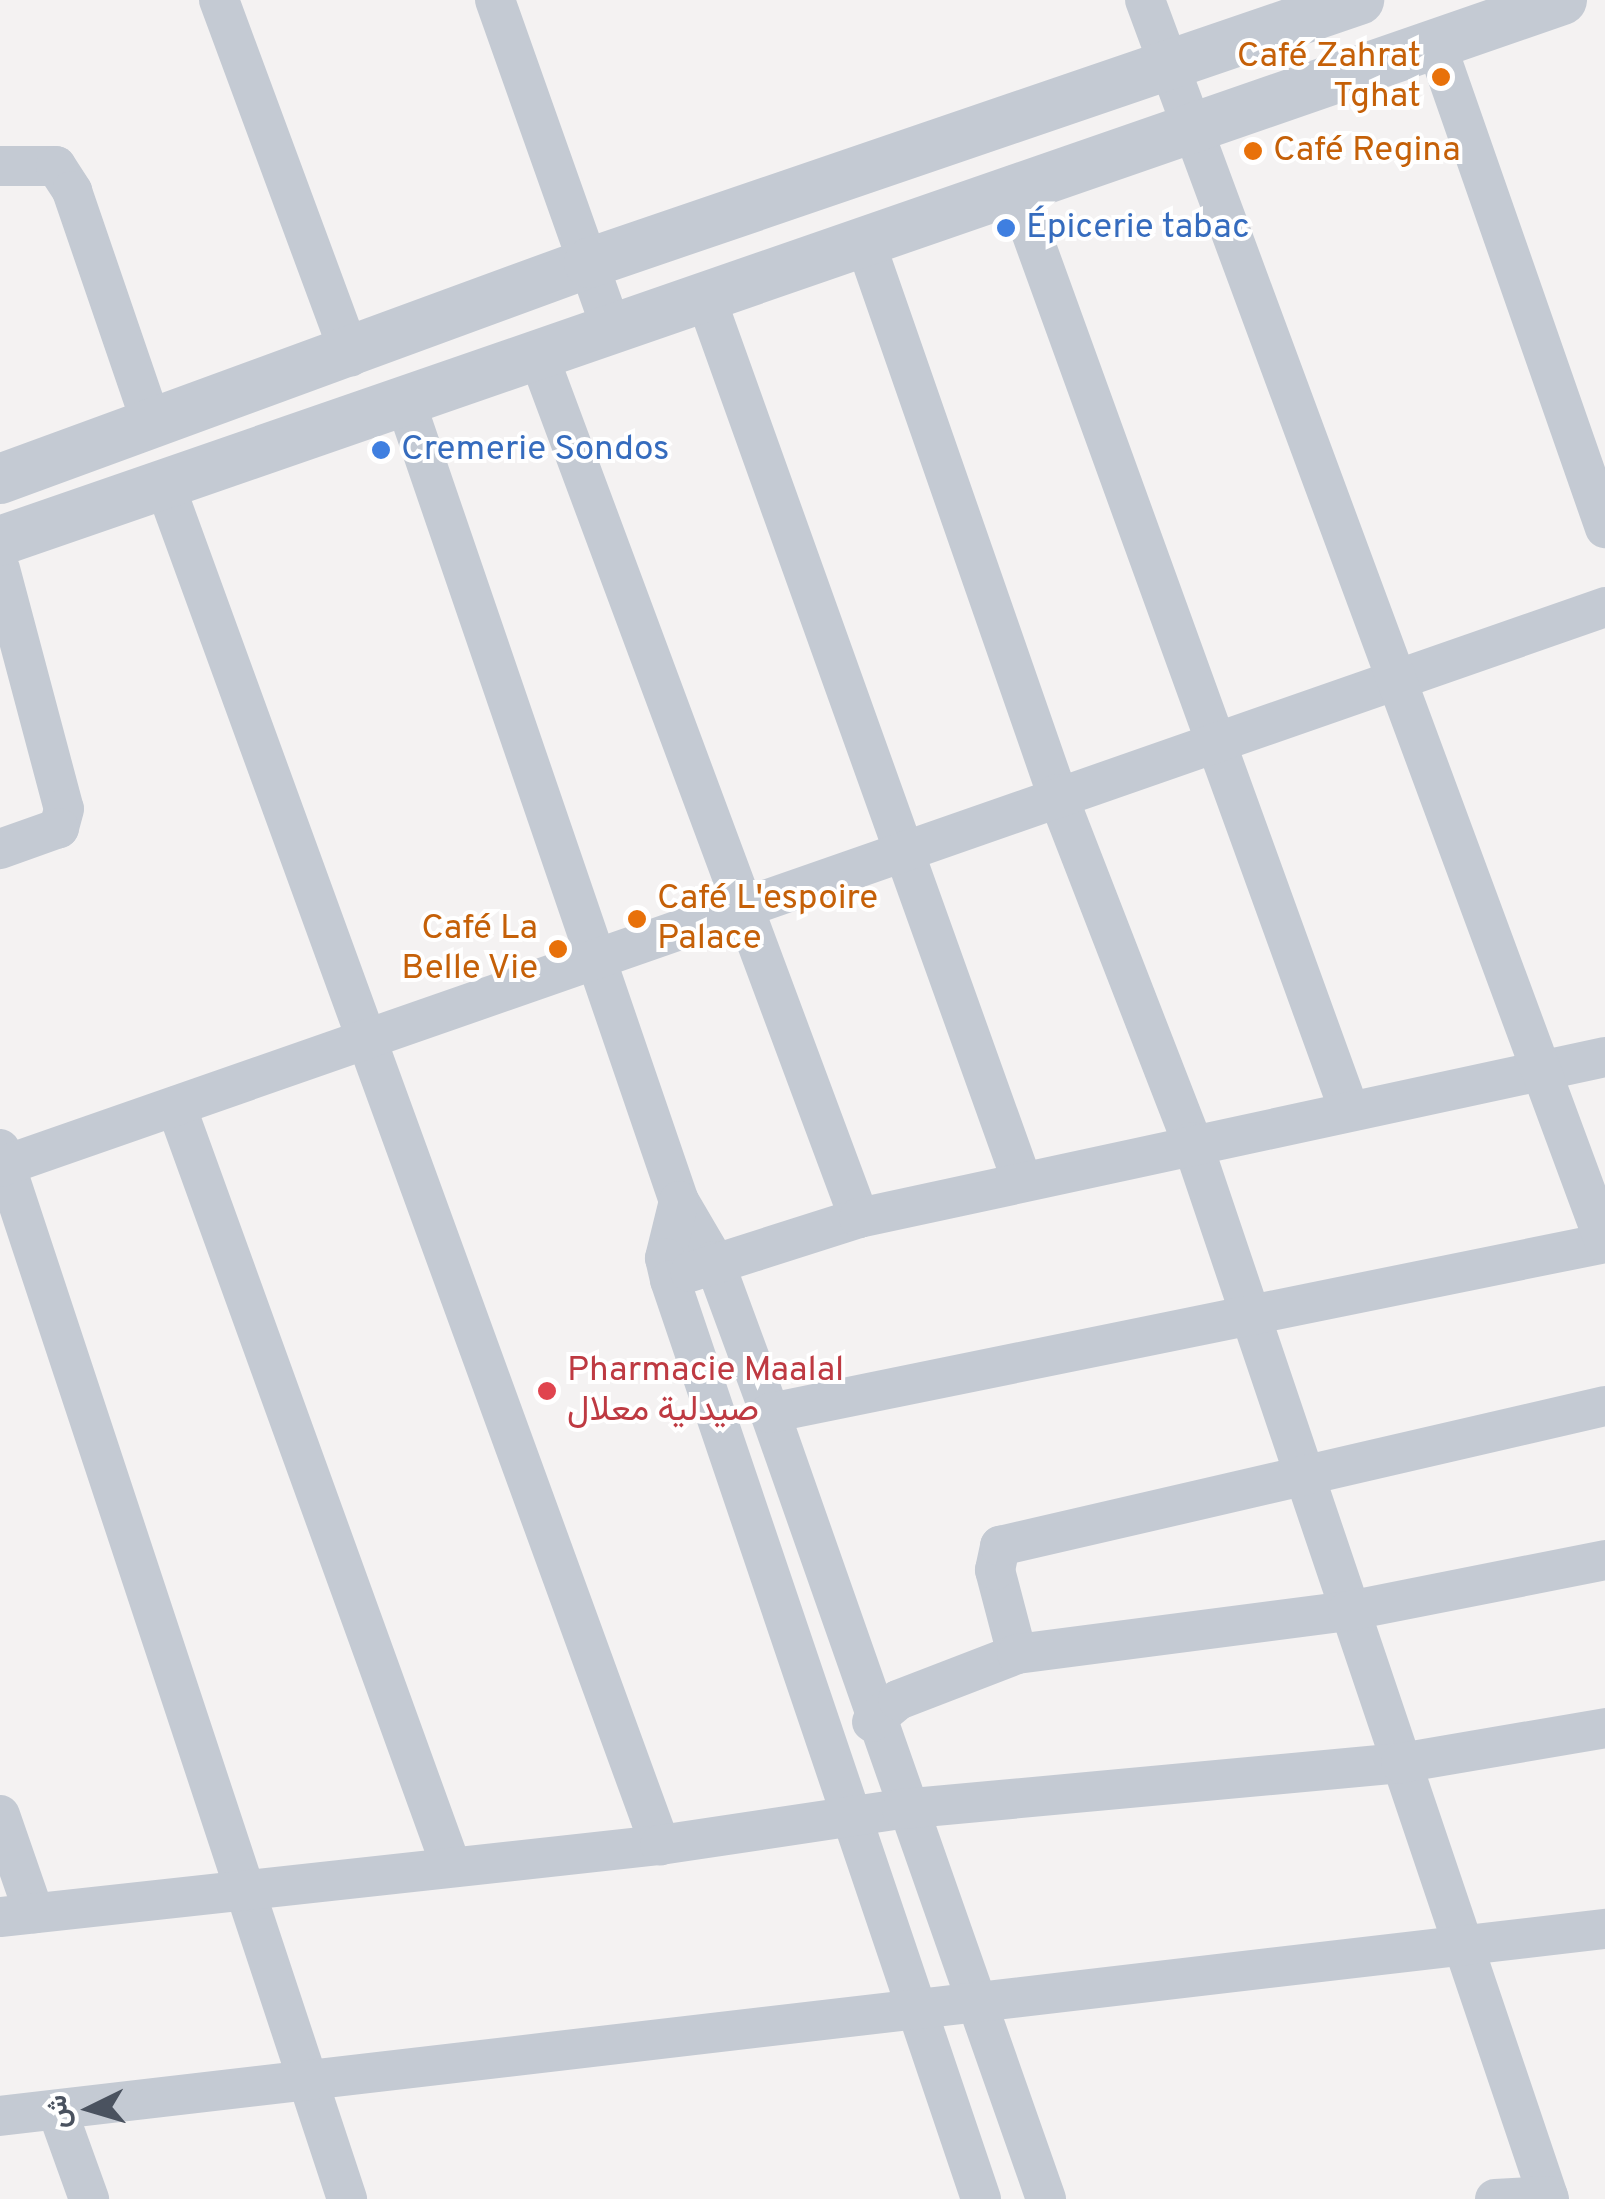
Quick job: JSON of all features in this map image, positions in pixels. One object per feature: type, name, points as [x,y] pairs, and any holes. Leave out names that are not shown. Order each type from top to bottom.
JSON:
[{"type":"street","points":[[219,0],[351,356],[387,403],[598,960],[679,1201],[714,1262],[770,1413],[902,1809],[1046,2199]]},
{"type":"street","points":[[496,0],[610,324]]},
{"type":"street","points":[[770,1413],[1245,1312],[1605,1243],[1538,1072],[1145,0]]},
{"type":"street","points":[[0,479],[351,356],[589,263],[1358,0]]},
{"type":"street","points":[[0,541],[610,324],[1562,0]]},
{"type":"street","points":[[1435,41],[1605,528]]},
{"type":"street","points":[[0,166],[56,166],[72,191],[154,428]]},
{"type":"street","points":[[1014,185],[1349,1110]]},
{"type":"street","points":[[864,238],[1057,794],[1192,1142],[1299,1481],[1468,1948],[1549,2197],[1496,2199]]},
{"type":"street","points":[[704,293],[900,853],[1022,1181]]},
{"type":"street","points":[[537,352],[741,910],[859,1218]]},
{"type":"street","points":[[105,443],[145,490],[368,1041],[660,1845]]},
{"type":"street","points":[[0,569],[64,808],[59,828],[0,849]]},
{"type":"street","points":[[347,2199],[2,1161],[368,1041],[1057,794],[1605,608]]},
{"type":"street","points":[[670,1280],[714,1262],[859,1218],[1192,1142],[1605,1057]]},
{"type":"street","points":[[176,1106],[451,1866]]},
{"type":"street","points":[[679,1201],[665,1258],[670,1280],[922,2010],[981,2199]]},
{"type":"street","points":[[1017,1654],[994,1570],[1000,1546],[1299,1481],[1605,1406]]},
{"type":"street","points":[[872,1722],[898,1700],[1017,1654],[1348,1611],[1605,1560]]},
{"type":"street","points":[[0,1814],[17,1915],[660,1845],[902,1809],[1401,1763],[1605,1728]]},
{"type":"street","points":[[0,2116],[1468,1948],[1605,1929]]},
{"type":"street","points":[[57,2110],[89,2199]]},
{"type":"place","name":"Café Zahrat Tghat","points":[[1441,77]]},
{"type":"place","name":"Café Regina","points":[[1253,151]]},
{"type":"place","name":"Épicerie tabac","points":[[1006,228]]},
{"type":"place","name":"Cremerie Sondos","points":[[381,450]]},
{"type":"place","name":"Café L'espoire Palace","points":[[637,919]]},
{"type":"place","name":"Café La Belle Vie","points":[[558,949]]},
{"type":"place","name":"Pharmacie Maalal صيدلية معلال","points":[[547,1391]]}]
